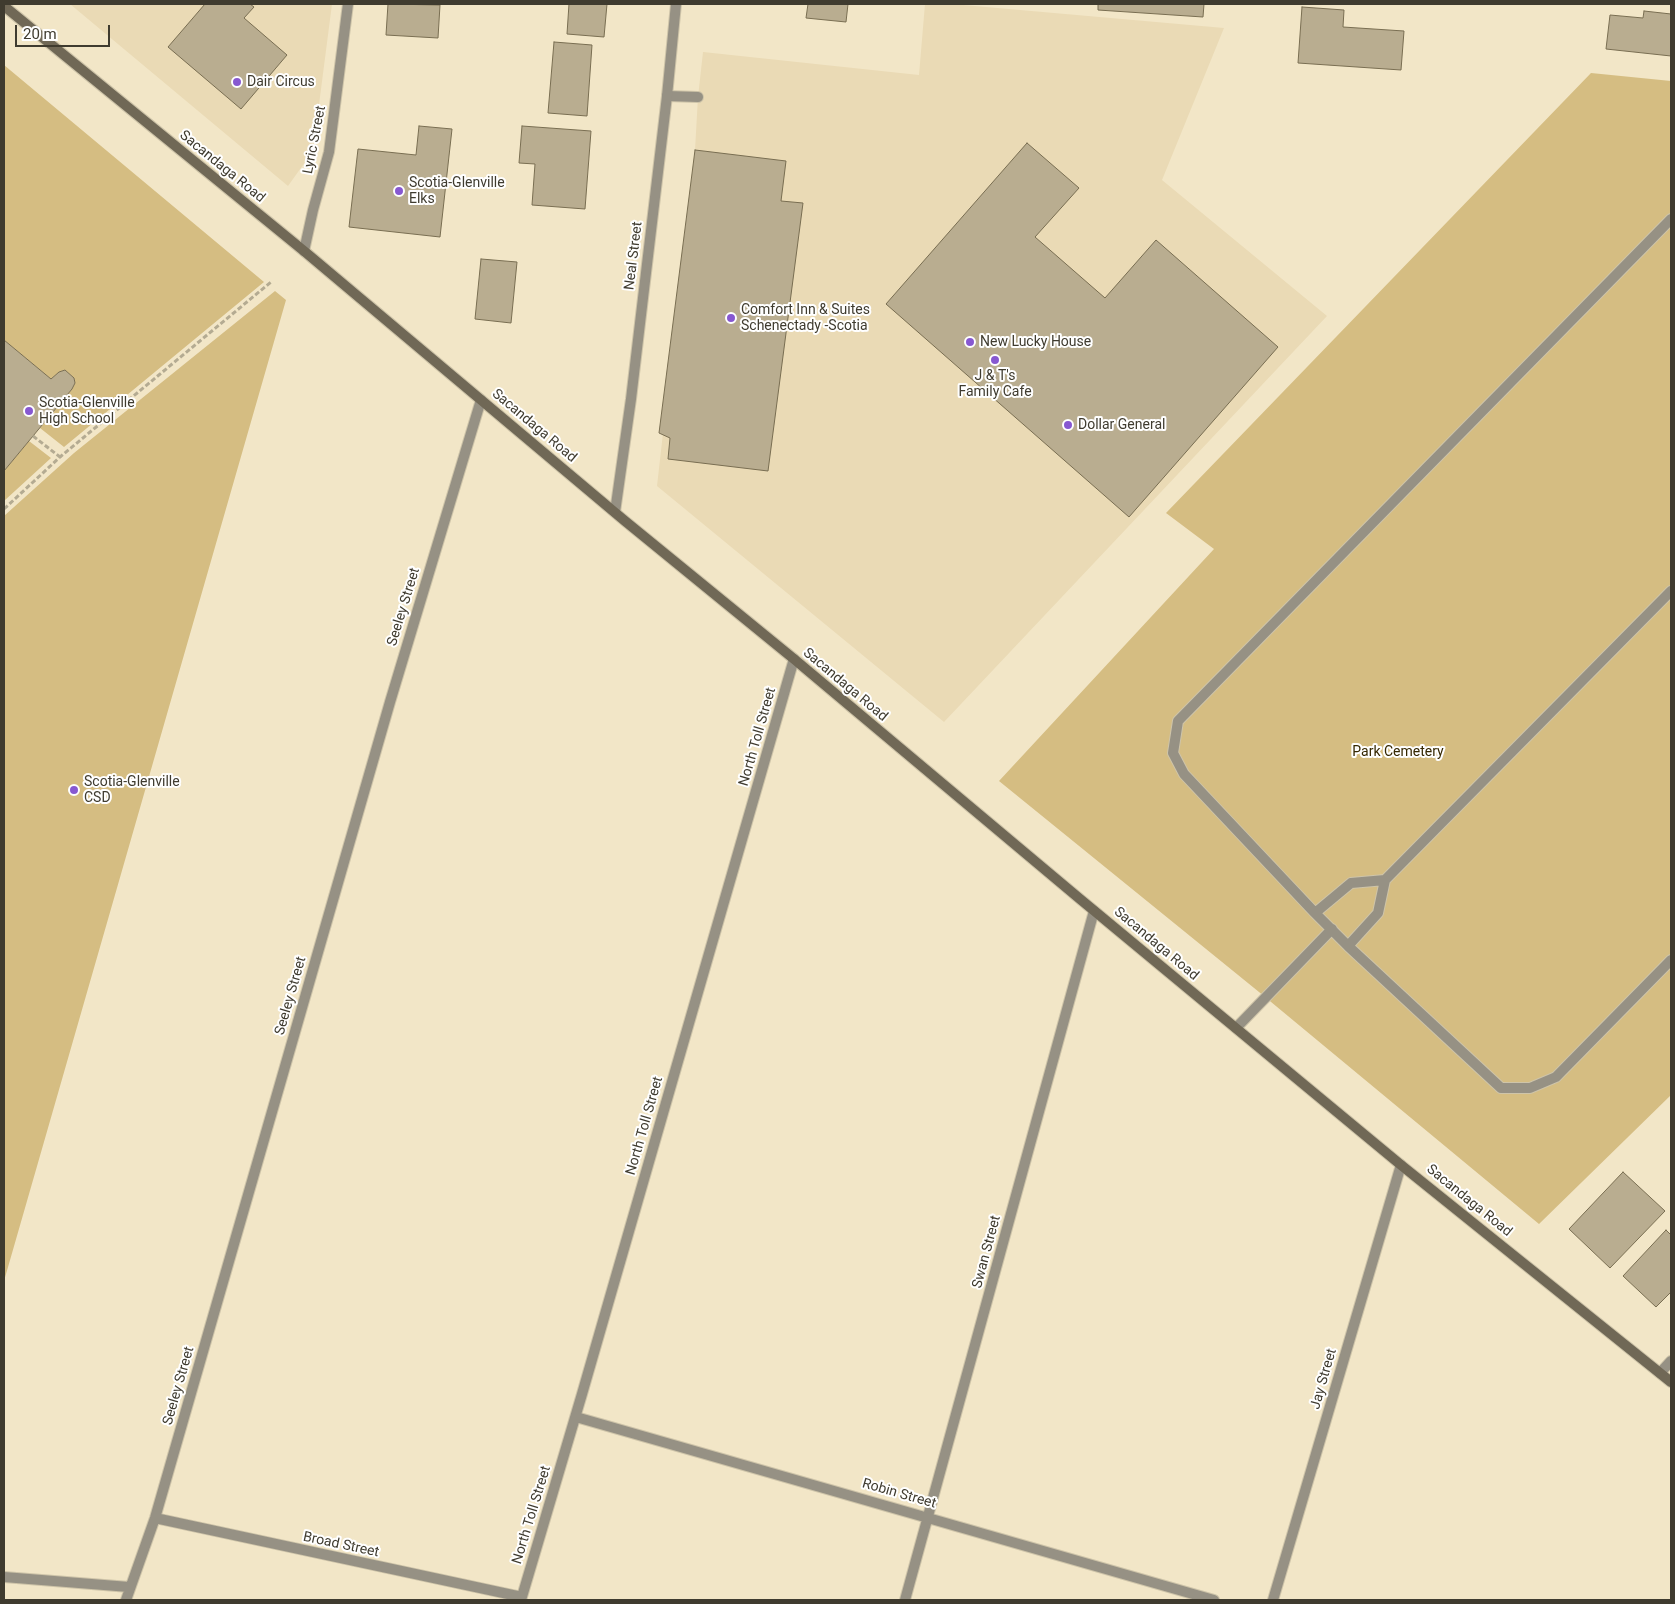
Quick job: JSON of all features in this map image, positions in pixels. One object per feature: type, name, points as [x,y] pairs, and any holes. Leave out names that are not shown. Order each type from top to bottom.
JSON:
[{"type":"main road","name":"Sacandaga Road","points":[[4,6],[304,251],[1401,1165],[1671,1382]]},
{"type":"street","name":"Lyric Street","points":[[304,251],[329,152],[348,4]]},
{"type":"street","name":"Neal Street","points":[[615,512],[631,399],[676,4]]},
{"type":"street","points":[[667,96],[698,98]]},
{"type":"street","points":[[1671,219],[1178,721],[1172,753],[1184,774],[1315,913],[1501,1088],[1530,1088],[1556,1077],[1671,960]]},
{"type":"street","name":"Seeley Street","points":[[126,1600],[155,1518],[390,702],[481,400]]},
{"type":"street","points":[[1348,946],[1378,913],[1385,880],[1671,591]]},
{"type":"street","name":"North Toll Street","points":[[522,1599],[794,659]]},
{"type":"street","points":[[1315,913],[1351,883],[1385,880]]},
{"type":"street","name":"Swan Street","points":[[905,1600],[1094,911]]},
{"type":"street","points":[[1236,1028],[1332,929]]},
{"type":"street","name":"Jay Street","points":[[1273,1600],[1401,1165]]},
{"type":"street","points":[[1660,1373],[1671,1361]]},
{"type":"street","name":"Robin Street","points":[[576,1417],[1214,1600]]},
{"type":"street","name":"Broad Street","points":[[155,1518],[522,1599]]},
{"type":"street","points":[[4,1578],[130,1587]]},
{"type":"path","points":[[4,509],[60,457],[272,282]]},
{"type":"path","points":[[33,436],[60,457]]},
{"type":"shaded area","points":[[70,4],[332,4],[313,151],[288,186]]},
{"type":"shaded area","points":[[925,4],[952,4],[1224,28],[1162,180],[1327,316],[944,722],[657,486],[695,150],[703,52],[919,75]]},
{"type":"green space","points":[[4,65],[264,282],[64,447],[40,428],[72,389],[75,383],[74,378],[65,370],[59,372],[51,379],[4,340]]},
{"type":"green space","name":"Park Cemetery","points":[[1591,73],[1671,81],[1671,1095],[1539,1224],[1259,992],[999,781],[1214,549],[1166,513]]},
{"type":"green space","name":"Scotia-Glenville CSD","points":[[275,291],[286,300],[4,1281],[4,516],[74,453]]},
{"type":"green space","points":[[29,441],[51,458],[4,501],[4,471]]},
{"type":"building","name":"Dair Circus","points":[[205,4],[250,4],[254,7],[244,18],[287,55],[241,109],[168,47]]},
{"type":"building","points":[[388,4],[440,5],[438,38],[386,35]]},
{"type":"building","points":[[569,4],[607,4],[604,37],[567,34]]},
{"type":"building","points":[[808,4],[848,4],[846,22],[806,18]]},
{"type":"building","points":[[1098,4],[1204,4],[1203,17],[1098,10]]},
{"type":"building","points":[[1302,7],[1344,10],[1343,27],[1404,31],[1401,70],[1298,63]]},
{"type":"building","points":[[1644,11],[1671,14],[1671,56],[1606,49],[1610,15],[1643,18]]},
{"type":"building","points":[[554,42],[592,45],[587,116],[548,113]]},
{"type":"building","name":"Scotia-Glenville Elks","points":[[419,126],[452,129],[440,237],[349,227],[358,149],[416,155]]},
{"type":"building","points":[[522,126],[591,131],[585,209],[532,205],[535,164],[519,163]]},
{"type":"building","points":[[1027,143],[1079,188],[1035,237],[1105,298],[1156,240],[1278,347],[1129,517],[886,304]]},
{"type":"building","name":"Comfort Inn & Suites Schenectady -Scotia","points":[[695,150],[786,161],[781,201],[803,203],[768,471],[668,459],[670,438],[659,433]]},
{"type":"building","points":[[481,259],[517,262],[511,323],[475,319]]},
{"type":"building","name":"Scotia-Glenville High School","points":[[4,340],[51,379],[59,372],[65,370],[74,378],[75,383],[4,471]]},
{"type":"building","points":[[1623,1172],[1665,1211],[1610,1268],[1569,1229]]},
{"type":"building","points":[[1666,1230],[1671,1235],[1671,1292],[1656,1307],[1623,1276]]},
{"type":"place","name":"Dair Circus","points":[[237,82]]},
{"type":"place","name":"Scotia-Glenville Elks","points":[[399,191]]},
{"type":"place","name":"Comfort Inn & Suites Schenectady -Scotia","points":[[731,318]]},
{"type":"place","name":"New Lucky House","points":[[970,342]]},
{"type":"place","name":"J & T's Family Cafe","points":[[995,360]]},
{"type":"place","name":"Scotia-Glenville High School","points":[[29,411]]},
{"type":"place","name":"Dollar General","points":[[1068,425]]},
{"type":"place","name":"Scotia-Glenville CSD","points":[[74,790]]}]
